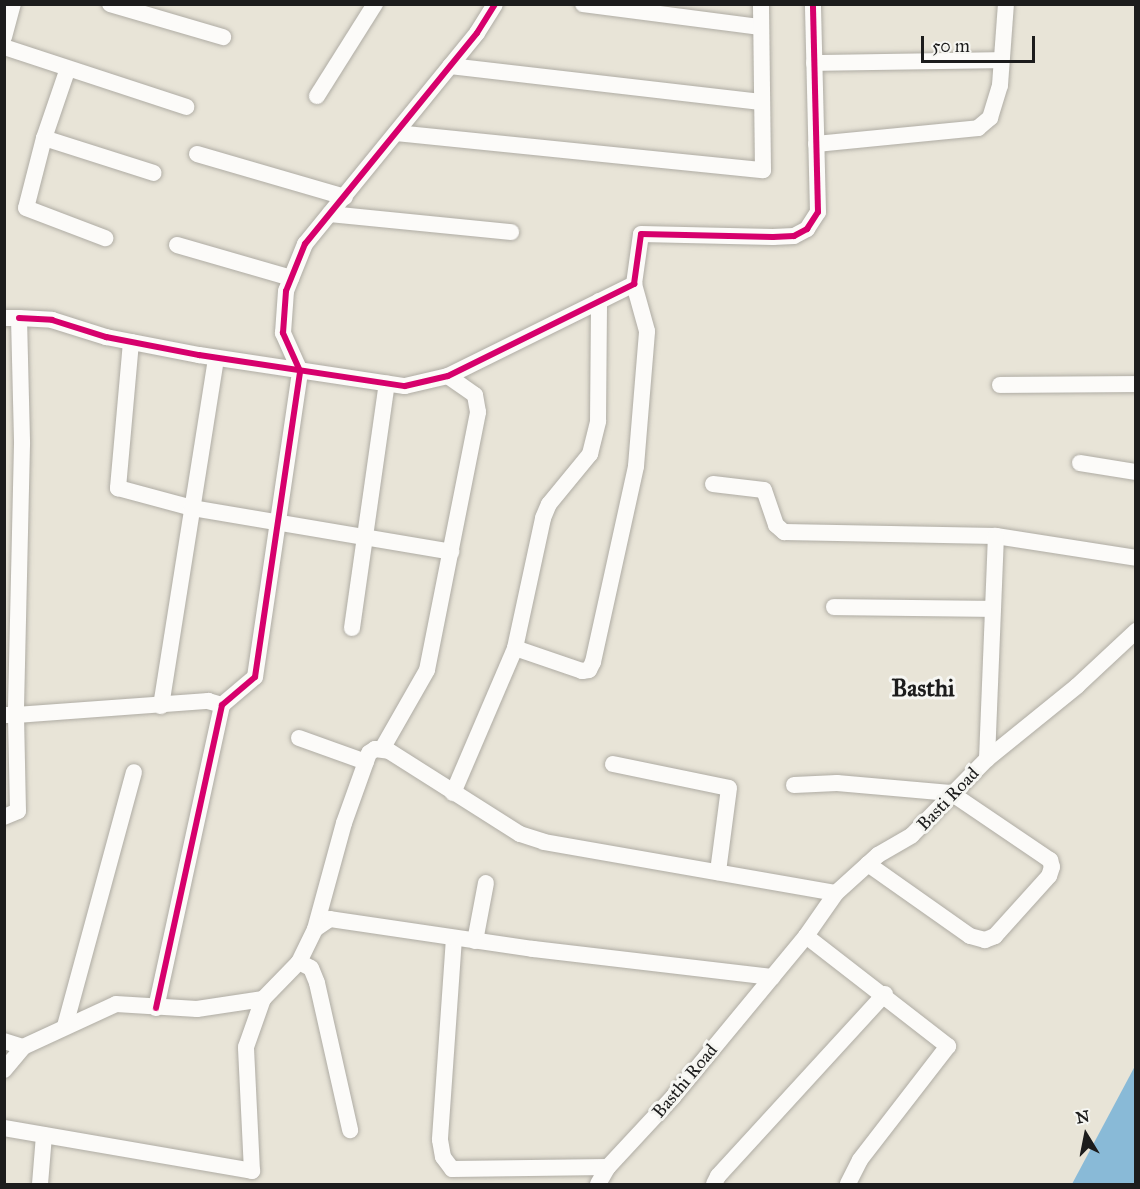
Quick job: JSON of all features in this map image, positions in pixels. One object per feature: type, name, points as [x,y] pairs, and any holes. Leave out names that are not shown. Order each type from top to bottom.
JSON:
[{"type":"street","points":[[4,37],[13,4]]},
{"type":"street","points":[[110,4],[223,38]]},
{"type":"street","points":[[317,96],[375,4]]},
{"type":"street","points":[[156,1008],[222,705],[255,677],[280,523],[300,371],[283,333],[286,291],[304,244],[345,197],[450,66],[495,4]]},
{"type":"street","points":[[583,4],[761,27]]},
{"type":"street","points":[[396,133],[763,170],[761,4]]},
{"type":"street","points":[[515,648],[582,671],[589,669],[593,662],[636,466],[647,331],[634,284],[641,234],[794,236],[807,230],[818,212],[813,4]]},
{"type":"street","points":[[816,144],[978,128],[994,107],[1006,4]]},
{"type":"street","points":[[4,47],[67,71],[186,107]]},
{"type":"street","points":[[814,63],[1001,60]]},
{"type":"street","points":[[450,66],[761,102]]},
{"type":"street","points":[[67,71],[44,138],[26,208],[105,238]]},
{"type":"street","points":[[44,138],[154,173]]},
{"type":"street","points":[[197,154],[345,197]]},
{"type":"street","points":[[330,214],[511,232]]},
{"type":"street","points":[[177,245],[291,278]]},
{"type":"street","points":[[4,817],[18,811],[10,715],[12,318],[52,320],[106,337],[216,358],[405,386],[448,376],[634,284]]},
{"type":"street","points":[[453,793],[515,648],[543,518],[549,504],[590,454],[598,421],[599,301]]},
{"type":"street","points":[[131,342],[118,488],[192,508],[451,552]]},
{"type":"street","points":[[160,706],[216,358]]},
{"type":"street","points":[[4,1128],[251,1178],[246,1047],[263,999],[299,962],[315,929],[344,823],[369,753],[382,749],[427,670],[478,403],[475,395],[448,376]]},
{"type":"street","points":[[352,628],[367,536],[387,383]]},
{"type":"street","points":[[1000,385],[1136,384]]},
{"type":"street","points":[[1080,463],[1136,472]]},
{"type":"street","points":[[713,484],[764,490],[776,525],[784,532],[996,536],[1136,558]]},
{"type":"street","points":[[987,759],[991,609],[996,536]]},
{"type":"street","points":[[834,607],[991,609]]},
{"type":"street","name":"Basti Road","points":[[772,976],[806,936],[836,893],[867,864],[912,835],[987,759],[1077,686],[1136,631]]},
{"type":"street","points":[[10,715],[208,701],[222,705]]},
{"type":"street","points":[[299,738],[366,762]]},
{"type":"street","points":[[382,749],[520,834],[544,842],[836,893]]},
{"type":"street","points":[[613,764],[729,788],[718,872]]},
{"type":"street","points":[[65,1026],[134,772]]},
{"type":"street","points":[[794,785],[837,783],[951,794],[1050,860],[1049,876],[995,936],[985,940],[970,936],[867,864]]},
{"type":"street","points":[[474,941],[486,883]]},
{"type":"street","points":[[315,929],[330,919],[474,941],[772,976]]},
{"type":"street","points":[[806,936],[885,994],[948,1046],[861,1160],[849,1185]]},
{"type":"street","points":[[454,938],[440,1140],[443,1157],[452,1169],[608,1167]]},
{"type":"street","points":[[299,962],[311,968],[317,983],[350,1130]]},
{"type":"street","name":"Basthi Road","points":[[598,1185],[608,1167],[644,1130],[772,976]]},
{"type":"street","points":[[714,1185],[718,1176],[885,994]]},
{"type":"street","points":[[4,1070],[23,1047],[116,1004],[197,1009],[263,999]]},
{"type":"street","points":[[4,1041],[23,1047]]},
{"type":"street","points":[[40,1185],[44,1135]]},
{"type":"water","points":[[1135,1066],[1135,1184],[1072,1184]]},
{"type":"cycle path","points":[[156,1008],[222,705],[255,677],[300,371],[283,333],[286,291],[305,244],[477,33],[495,4]]},
{"type":"cycle path","points":[[19,318],[52,320],[106,337],[199,355],[405,386],[448,376],[634,284],[641,234],[773,237],[794,236],[807,229],[818,212],[813,4]]},
{"type":"district","name":"Basthi","points":[[923,689]]}]
